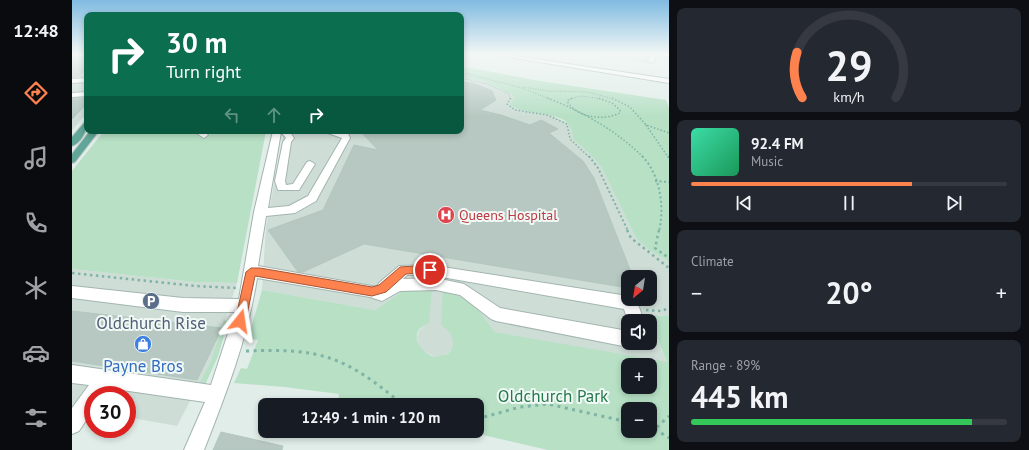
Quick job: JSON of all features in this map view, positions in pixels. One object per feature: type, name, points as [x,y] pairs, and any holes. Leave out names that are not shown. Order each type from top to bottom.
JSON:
[{"type":"main road","points":[[72,143],[84,129]]},
{"type":"main road","points":[[72,160],[93,134]]},
{"type":"street","points":[[630,75],[669,81]]},
{"type":"street","points":[[72,81],[84,79]]},
{"type":"street","points":[[72,95],[84,94]]},
{"type":"street","points":[[287,134],[290,138],[287,142],[280,181],[282,188],[297,186],[310,164]]},
{"type":"street","points":[[260,212],[291,210],[312,198],[346,138],[344,134]]},
{"type":"street","points":[[194,450],[217,396],[232,352],[245,306],[260,212],[276,135],[287,142]]},
{"type":"street","points":[[372,291],[382,288],[404,270],[430,270],[630,303],[634,314]]},
{"type":"street","points":[[251,272],[260,272],[372,291],[382,295],[397,285],[436,284],[464,290],[496,314],[621,338]]},
{"type":"street","points":[[72,292],[184,305],[245,306]]},
{"type":"street","points":[[72,374],[217,396]]},
{"type":"street","points":[[72,424],[104,379]]},
{"type":"path","points":[[473,75],[519,87],[548,98],[578,112],[614,132],[632,146],[650,164],[662,203],[662,218],[655,248],[669,258]]},
{"type":"path","points":[[464,79],[484,82],[509,94],[511,98],[508,104],[512,109],[526,113],[546,114],[567,124],[570,139],[588,155],[598,168],[632,238],[669,268]]},
{"type":"path","points":[[519,87],[549,91],[588,92],[610,97],[621,102],[630,107],[646,125],[669,158]]},
{"type":"path","points":[[588,96],[612,103],[617,106],[620,113],[611,117],[594,117],[578,112],[568,104],[567,101],[569,99],[588,96]]},
{"type":"path","points":[[612,103],[621,102]]},
{"type":"path","points":[[646,125],[669,133]]},
{"type":"path","points":[[655,181],[669,182]]},
{"type":"path","points":[[72,273],[196,286],[235,288]]},
{"type":"path","points":[[634,314],[669,308]]},
{"type":"path","points":[[232,352],[271,350],[311,352],[337,360],[360,371],[394,398]]},
{"type":"path","points":[[484,417],[520,407],[548,404],[621,420]]},
{"type":"path","points":[[657,427],[669,416]]},
{"type":"path","points":[[657,430],[669,438]]},
{"type":"shaded area","points":[[72,75],[84,75],[84,116],[72,130]]},
{"type":"shaded area","name":"Queens Hospital","points":[[464,78],[484,81],[513,95],[515,108],[550,114],[569,124],[573,131],[573,139],[590,154],[602,168],[636,238],[649,250],[669,262],[669,316],[657,315],[657,314],[621,314],[621,350],[657,350],[657,339],[667,363],[657,361],[657,358],[639,358],[495,332],[474,304],[448,330],[452,335],[454,344],[449,353],[441,357],[435,357],[422,350],[419,346],[417,337],[419,331],[425,324],[403,291],[375,310],[262,290],[266,227],[283,134],[464,134]]},
{"type":"shaded area","points":[[72,269],[195,282],[237,283],[211,361],[177,426],[136,419],[136,386],[84,386],[84,408],[72,406]]},
{"type":"green space","points":[[464,75],[508,75],[666,100],[669,108],[669,262],[649,250],[636,238],[602,168],[590,154],[573,139],[572,129],[566,122],[558,117],[517,108],[510,104],[514,99],[513,95],[484,81],[464,78]]},
{"type":"green space","points":[[102,134],[197,134],[204,138],[210,134],[265,134],[237,283],[195,282],[72,269],[72,171]]},
{"type":"green space","name":"Oldchurch Park","points":[[432,286],[429,323],[418,331],[417,341],[424,351],[435,357],[448,354],[453,346],[453,342],[451,334],[441,325],[443,288],[474,304],[495,332],[644,358],[621,358],[621,394],[657,394],[657,360],[667,362],[657,338],[657,315],[669,316],[669,450],[548,450],[484,435],[484,398],[338,398],[339,394],[284,387],[234,383],[241,368],[247,369],[258,340],[248,339],[262,290],[375,310],[403,291]]},
{"type":"green space","points":[[224,320],[228,322],[218,356],[205,385],[199,384],[211,361]]},
{"type":"building","points":[[72,75],[80,75],[77,77],[72,78]]},
{"type":"building","points":[[464,82],[473,83],[492,91],[496,100],[480,110],[501,115],[530,125],[541,120],[558,129],[549,133],[583,161],[594,178],[630,270],[621,270],[621,287],[364,244],[303,272],[298,272],[268,230],[323,210],[354,145],[378,150],[363,134],[464,134]]},
{"type":"building","points":[[72,98],[84,98],[84,107],[72,119]]},
{"type":"building","name":"Payne Bros","points":[[72,311],[222,328],[197,380],[72,361]]},
{"type":"building","points":[[221,432],[283,446],[282,450],[213,450]]},
{"type":"place","name":"Queens Hospital","points":[[446,215]]},
{"type":"place","name":"Oldchurch Rise","points":[[151,301]]},
{"type":"place","name":"Payne Bros","points":[[143,344]]},
{"type":"route","points":[[240,321],[245,306],[251,272],[260,272],[372,291],[382,288],[404,270],[430,270]]}]
